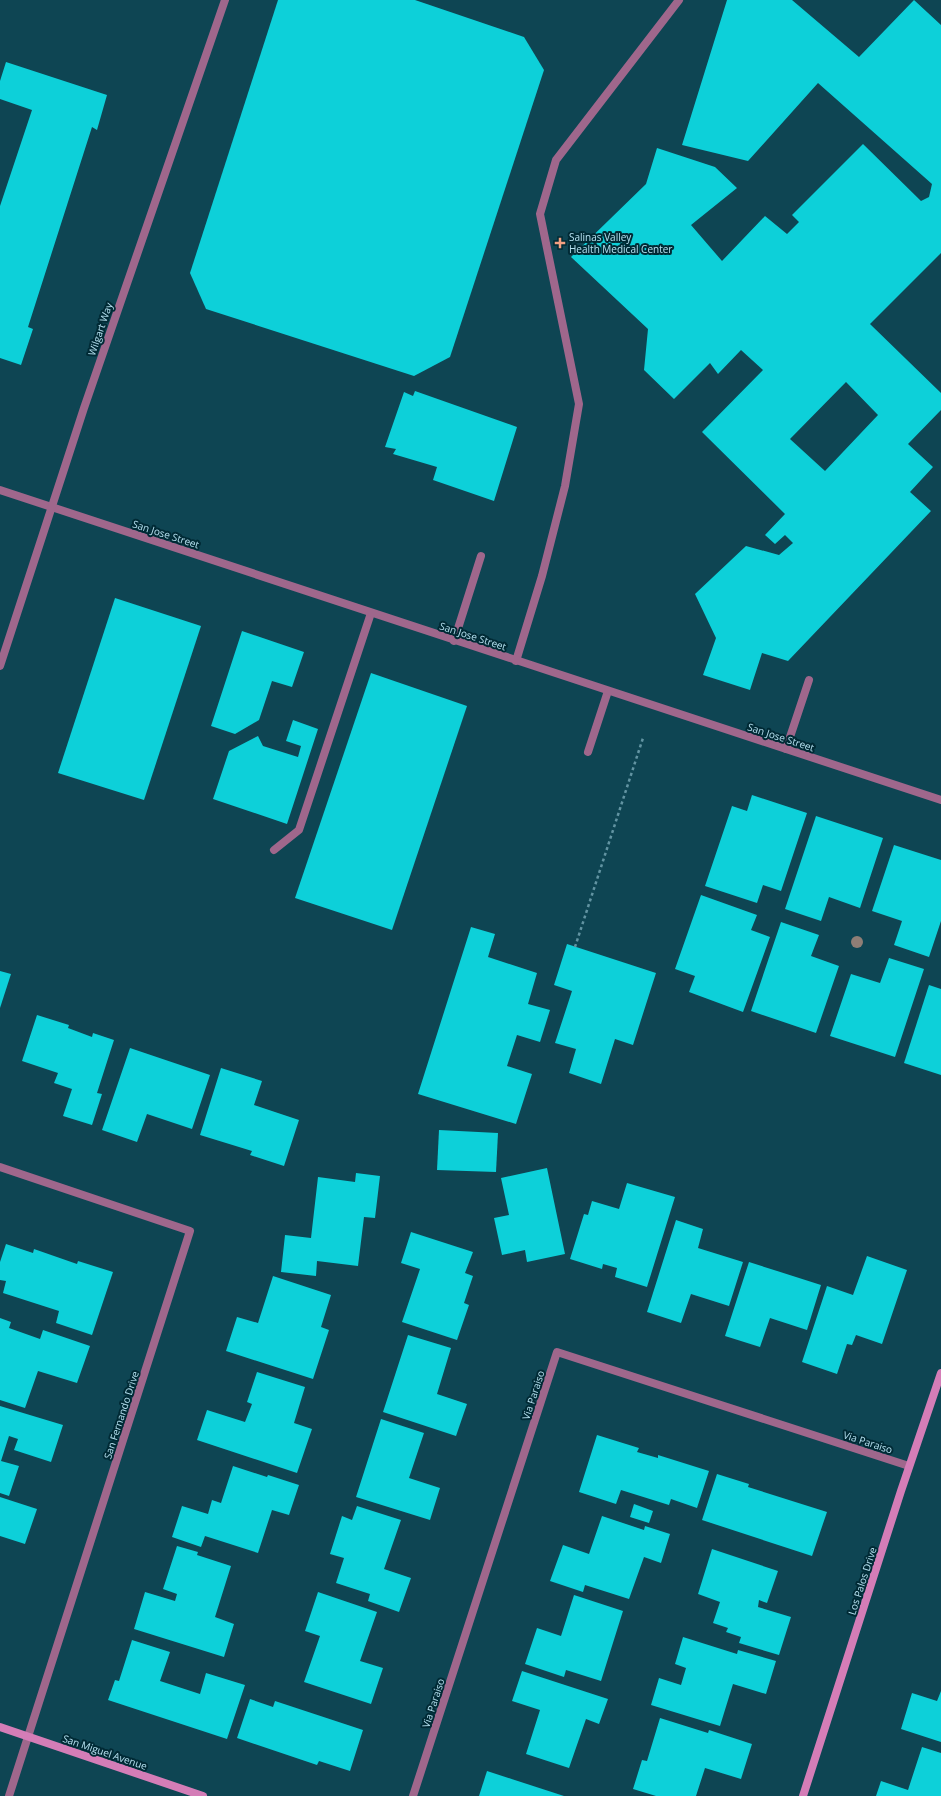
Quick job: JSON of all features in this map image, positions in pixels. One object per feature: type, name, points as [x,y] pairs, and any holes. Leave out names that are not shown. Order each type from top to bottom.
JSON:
[{"type":"street","name":"Wilgart Way","points":[[0,666],[84,408],[225,0]]},
{"type":"street","points":[[516,661],[542,576],[565,486],[579,404],[540,214],[556,160],[679,0]]},
{"type":"street","name":"San Jose Street","points":[[0,490],[454,641],[941,800]]},
{"type":"street","points":[[454,641],[481,556]]},
{"type":"street","points":[[274,850],[299,830],[371,613]]},
{"type":"street","points":[[786,749],[809,680]]},
{"type":"street","points":[[588,752],[608,691]]},
{"type":"street","name":"San Fernando Drive","points":[[0,1167],[190,1231],[9,1796]]},
{"type":"street","name":"Via Paraiso","points":[[413,1796],[557,1352],[909,1466]]},
{"type":"street","name":"Los Palos Drive","points":[[803,1796],[909,1466],[941,1373]]},
{"type":"street","name":"San Miguel Avenue","points":[[0,1727],[203,1796]]},
{"type":"path","points":[[575,947],[643,738]]},
{"type":"building","points":[[278,0],[415,0],[524,37],[544,70],[450,357],[414,376],[206,309],[190,273]]},
{"type":"building","points":[[727,0],[792,0],[859,57],[914,0],[941,25],[941,253],[870,324],[941,393],[941,410],[908,444],[933,467],[910,492],[931,511],[788,661],[762,653],[750,690],[703,675],[716,638],[695,594],[746,546],[779,555],[793,543],[785,535],[775,544],[765,535],[785,514],[702,432],[763,370],[741,350],[718,374],[710,363],[674,399],[644,370],[648,329],[571,257],[646,184],[657,148],[715,167],[737,188],[691,225],[722,261],[765,216],[787,234],[799,222],[792,215],[863,144],[921,201],[929,197],[932,184],[818,83],[748,161],[682,145]],"holes":[[[846,382],[878,415],[825,471],[790,439]]]},
{"type":"building","points":[[6,62],[107,95],[97,130],[92,127],[28,327],[33,329],[21,365],[0,358],[0,206],[32,110],[0,99],[0,81]]},
{"type":"building","points":[[415,391],[517,427],[494,501],[433,480],[437,467],[393,454],[396,449],[385,447],[404,392],[413,396]]},
{"type":"building","points":[[115,598],[201,626],[144,800],[58,773]]},
{"type":"building","points":[[242,631],[304,652],[292,687],[272,681],[259,720],[235,734],[211,726]]},
{"type":"building","points":[[371,673],[467,706],[392,930],[295,898]]},
{"type":"building","points":[[293,720],[318,729],[287,824],[213,799],[229,751],[258,736],[263,746],[298,757],[301,746],[286,741]]},
{"type":"building","points":[[752,795],[807,813],[781,891],[763,885],[757,903],[705,886],[732,806],[747,811]]},
{"type":"building","points":[[816,816],[883,838],[860,908],[829,897],[821,921],[785,909]]},
{"type":"building","points":[[894,845],[941,860],[941,921],[929,957],[894,945],[902,921],[872,911]]},
{"type":"building","points":[[701,895],[757,915],[751,930],[770,937],[743,1012],[689,992],[695,976],[675,969]]},
{"type":"building","points":[[781,922],[819,935],[811,956],[839,966],[816,1033],[751,1011]]},
{"type":"building","points":[[471,927],[495,934],[488,957],[537,973],[528,1004],[550,1010],[540,1042],[517,1035],[507,1066],[532,1074],[516,1124],[418,1094]]},
{"type":"building","points":[[567,944],[656,973],[633,1045],[615,1039],[601,1084],[569,1073],[576,1049],[555,1043],[572,991],[554,985]]},
{"type":"building","points":[[889,958],[924,969],[895,1057],[830,1036],[851,974],[880,983]]},
{"type":"building","points":[[0,971],[11,974],[0,1008]]},
{"type":"building","points":[[929,985],[941,989],[941,1075],[904,1063]]},
{"type":"building","points":[[37,1015],[69,1025],[68,1028],[92,1037],[93,1033],[114,1040],[97,1093],[102,1094],[92,1125],[63,1116],[72,1089],[54,1083],[58,1073],[22,1061]]},
{"type":"building","points":[[130,1048],[210,1075],[192,1129],[147,1114],[137,1142],[102,1130]]},
{"type":"building","points":[[221,1068],[262,1081],[254,1105],[299,1120],[284,1166],[250,1155],[252,1151],[200,1135]]},
{"type":"building","points":[[439,1130],[498,1133],[496,1172],[437,1170]]},
{"type":"building","points":[[547,1168],[565,1254],[527,1262],[525,1250],[502,1255],[494,1218],[509,1215],[501,1178]]},
{"type":"building","points":[[356,1173],[380,1176],[375,1218],[364,1217],[358,1266],[317,1261],[316,1276],[281,1272],[285,1235],[311,1238],[318,1177],[355,1182]]},
{"type":"building","points":[[627,1183],[675,1197],[647,1287],[615,1277],[617,1268],[603,1264],[602,1269],[570,1259],[584,1214],[588,1215],[592,1201],[619,1209]]},
{"type":"building","points":[[676,1220],[703,1229],[698,1248],[743,1262],[729,1306],[691,1294],[681,1323],[647,1312]]},
{"type":"building","points":[[411,1232],[473,1252],[465,1273],[473,1276],[464,1303],[469,1305],[457,1340],[402,1322],[420,1269],[401,1263]]},
{"type":"building","points":[[6,1244],[33,1253],[34,1249],[77,1264],[78,1261],[113,1272],[92,1335],[56,1323],[59,1311],[3,1293],[6,1281],[0,1280],[0,1262]]},
{"type":"building","points":[[867,1256],[907,1270],[882,1344],[856,1335],[852,1345],[847,1344],[837,1374],[802,1362],[827,1286],[853,1295]]},
{"type":"building","points":[[749,1262],[821,1285],[807,1330],[770,1318],[760,1347],[725,1336]]},
{"type":"building","points":[[273,1276],[331,1295],[321,1327],[329,1330],[313,1379],[226,1351],[237,1317],[258,1323]]},
{"type":"building","points":[[0,1318],[11,1322],[9,1328],[40,1339],[43,1330],[90,1346],[77,1383],[38,1371],[25,1408],[0,1400]]},
{"type":"building","points":[[408,1335],[451,1348],[437,1394],[467,1404],[456,1436],[383,1412]]},
{"type":"building","points":[[257,1372],[305,1387],[294,1423],[312,1429],[297,1473],[197,1440],[207,1410],[245,1422],[252,1404],[247,1402]]},
{"type":"building","points":[[0,1406],[63,1425],[51,1462],[14,1450],[18,1439],[9,1436],[1,1461],[19,1466],[9,1496],[0,1493]]},
{"type":"building","points":[[381,1419],[424,1433],[409,1478],[440,1488],[430,1520],[356,1497]]},
{"type":"building","points":[[597,1435],[639,1448],[637,1452],[658,1458],[658,1455],[709,1471],[697,1508],[671,1499],[669,1505],[621,1490],[616,1504],[579,1492]]},
{"type":"building","points":[[233,1466],[299,1485],[289,1515],[272,1510],[258,1553],[205,1536],[201,1547],[172,1537],[182,1506],[208,1514],[212,1500],[221,1503]]},
{"type":"building","points":[[717,1474],[749,1484],[748,1487],[827,1512],[812,1556],[702,1520]]},
{"type":"building","points":[[0,1497],[37,1509],[25,1544],[0,1536]]},
{"type":"building","points":[[634,1504],[653,1511],[649,1523],[630,1517]]},
{"type":"building","points":[[357,1506],[401,1520],[384,1569],[411,1578],[399,1612],[368,1601],[370,1594],[336,1583],[344,1558],[330,1554],[342,1516],[352,1520]]},
{"type":"building","points":[[602,1516],[644,1530],[645,1526],[670,1534],[661,1563],[644,1557],[629,1599],[585,1585],[583,1592],[550,1581],[563,1545],[589,1554]]},
{"type":"building","points":[[177,1546],[198,1552],[197,1555],[231,1566],[215,1617],[234,1624],[224,1657],[134,1629],[145,1592],[175,1601],[177,1594],[163,1589]]},
{"type":"building","points":[[712,1549],[778,1571],[767,1603],[759,1600],[758,1607],[791,1617],[779,1655],[739,1643],[741,1637],[726,1632],[728,1628],[713,1623],[720,1602],[698,1594]]},
{"type":"building","points":[[318,1592],[377,1612],[360,1661],[383,1668],[371,1704],[304,1682],[320,1636],[305,1631]]},
{"type":"building","points":[[574,1595],[623,1611],[601,1681],[566,1670],[564,1677],[525,1664],[537,1628],[561,1636]]},
{"type":"building","points":[[683,1637],[737,1654],[738,1650],[776,1661],[766,1694],[733,1684],[720,1726],[651,1705],[659,1678],[681,1685],[686,1668],[675,1664]]},
{"type":"building","points":[[132,1640],[170,1652],[160,1681],[200,1694],[206,1673],[245,1685],[227,1739],[108,1700],[115,1680],[119,1681]]},
{"type":"building","points":[[522,1671],[608,1699],[599,1724],[586,1719],[569,1768],[526,1754],[540,1710],[512,1701]]},
{"type":"building","points":[[941,1691],[941,1742],[901,1729],[912,1693],[937,1701]]},
{"type":"building","points":[[250,1699],[273,1707],[275,1701],[363,1730],[350,1771],[319,1761],[317,1765],[237,1738]]},
{"type":"building","points":[[660,1718],[708,1733],[709,1730],[752,1744],[741,1779],[705,1768],[696,1796],[656,1796],[633,1789],[642,1760],[647,1761]]},
{"type":"building","points":[[922,1747],[941,1753],[941,1796],[876,1796],[881,1781],[908,1790]]},
{"type":"building","points":[[487,1771],[564,1796],[479,1796]]},
{"type":"place","name":"Salinas Valley Health Medical Center","points":[[560,243]]}]
